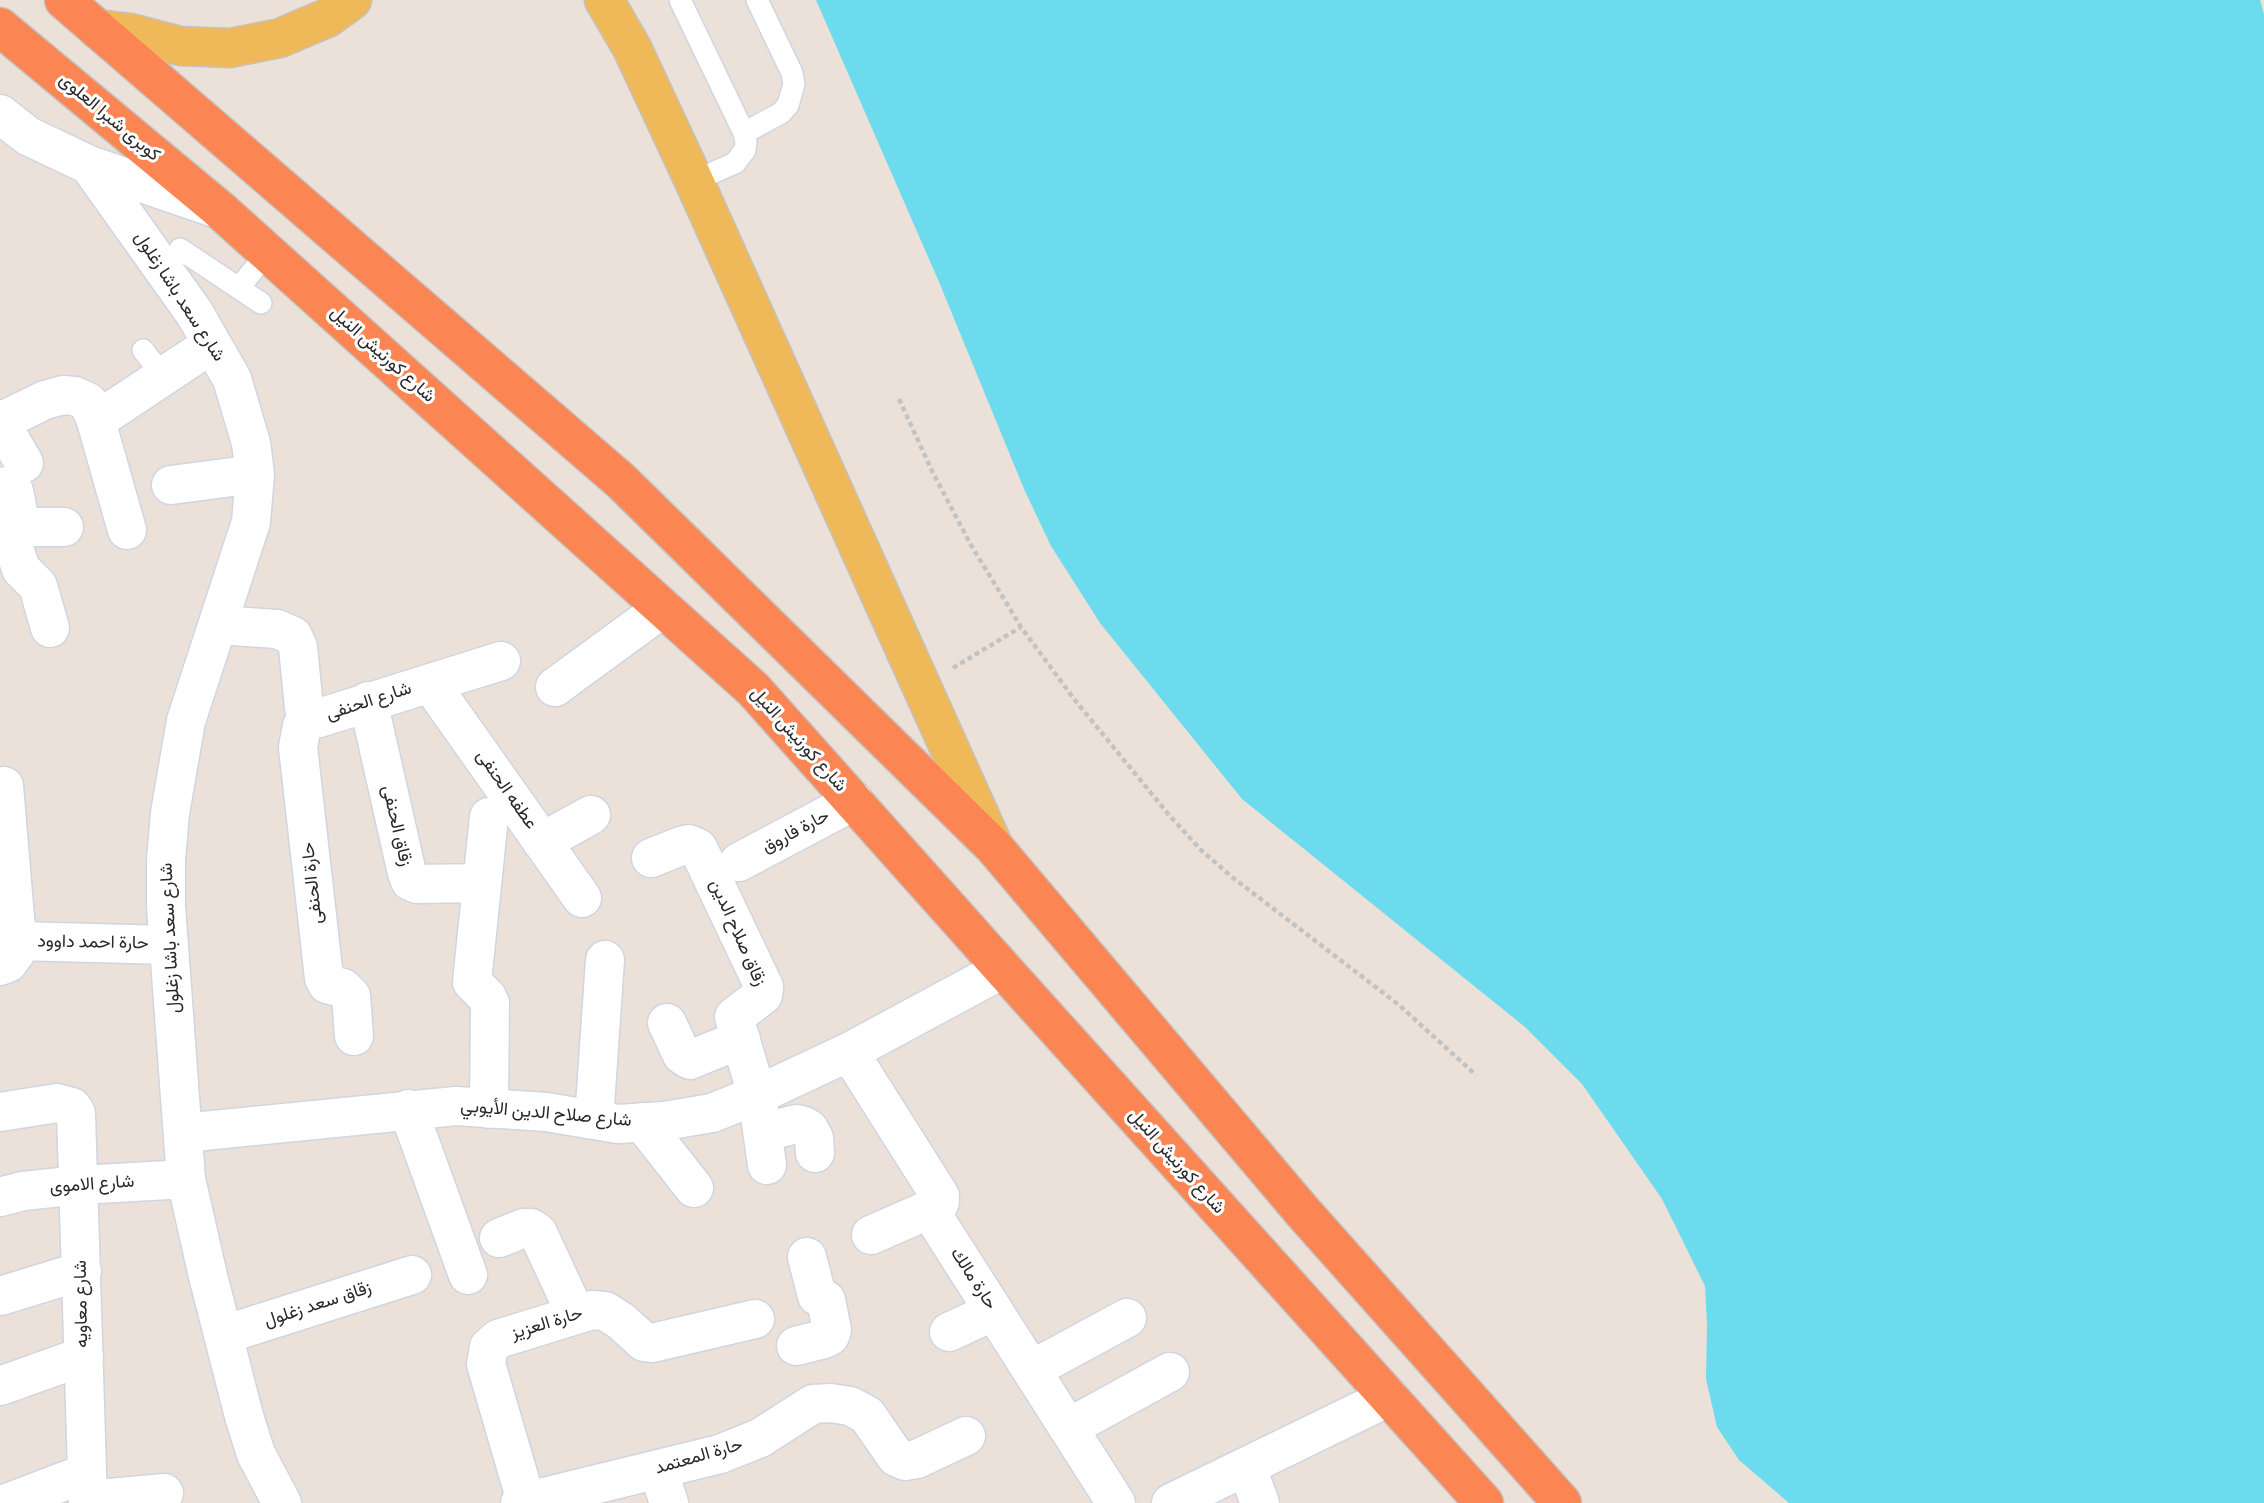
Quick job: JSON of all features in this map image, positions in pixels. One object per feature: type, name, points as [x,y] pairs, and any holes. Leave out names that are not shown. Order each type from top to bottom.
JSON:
[{"type":"highway","points":[[64,0],[621,481],[994,847],[1302,1211],[1562,1503]]},
{"type":"highway","name":"كوبرى شبرا العلوى","points":[[6,32],[219,209]]},
{"type":"highway","name":"شارع كورنيش النيل","points":[[219,209],[753,689],[1484,1503]]},
{"type":"main road","points":[[97,29],[131,33],[180,46],[230,48],[280,38],[327,18],[352,0]]},
{"type":"main road","points":[[604,0],[632,48],[694,181],[994,847]]},
{"type":"street","name":"شارع كورنيش النيل","points":[[9,132],[89,165],[219,209]]},
{"type":"street","name":"شارع سعد باشا زغلول","points":[[89,165],[195,314],[232,379],[251,443],[255,474],[251,522],[186,721],[177,767],[166,860],[169,945],[186,1179],[223,1335],[256,1454],[282,1503]]},
{"type":"street","points":[[96,421],[153,363],[212,344]]},
{"type":"street","points":[[50,628],[38,586],[22,569],[11,539],[11,533],[20,521],[14,491],[8,486],[12,475],[0,422],[45,400],[63,395],[75,396],[88,402],[96,421],[127,530]]},
{"type":"street","points":[[171,485],[255,474]]},
{"type":"street","points":[[17,527],[64,527]]},
{"type":"street","points":[[555,687],[663,608]]},
{"type":"street","name":"شارع الحنفى","points":[[218,625],[277,629],[293,636],[298,647],[304,708],[308,714],[319,718],[501,661]]},
{"type":"street","name":"عطفه الحنفى","points":[[430,683],[582,898]]},
{"type":"street","name":"زقاق الحنفى","points":[[368,701],[410,881],[417,884],[482,883]]},
{"type":"street","name":"حارة الحنفى","points":[[308,714],[302,726],[298,747],[324,978],[327,984],[343,988],[351,996],[354,1036]]},
{"type":"street","points":[[4,786],[8,953]]},
{"type":"street","name":"حارة فاروق","points":[[738,862],[853,802]]},
{"type":"street","points":[[542,842],[591,815]]},
{"type":"street","points":[[489,817],[472,982],[490,1003],[489,1109]]},
{"type":"street","name":"زقاق صلاح الدين","points":[[651,858],[690,845],[698,848],[764,987],[763,995],[734,1017],[762,1131]]},
{"type":"street","name":"حارة احمد داوود","points":[[8,953],[169,945]]},
{"type":"street","points":[[593,1120],[605,960]]},
{"type":"street","name":"شارع صلاح الدين الأيوبي","points":[[183,1133],[456,1106],[546,1112],[618,1124],[664,1121],[712,1113],[762,1131],[849,1052],[1003,970]]},
{"type":"street","points":[[667,1023],[682,1055],[690,1060],[741,1039]]},
{"type":"street","name":"حارة مالك","points":[[849,1052],[940,1196],[940,1202],[933,1213],[937,1222],[1116,1503]]},
{"type":"street","name":"شارع معاويه","points":[[0,1112],[57,1103],[72,1107],[78,1120],[88,1492]]},
{"type":"street","points":[[408,1109],[468,1275]]},
{"type":"street","points":[[642,1122],[694,1188]]},
{"type":"street","points":[[762,1131],[797,1124],[804,1126],[814,1138],[815,1153]]},
{"type":"street","name":"شارع الاموى","points":[[0,1197],[23,1191],[80,1185],[186,1179]]},
{"type":"street","points":[[871,1235],[935,1208]]},
{"type":"street","points":[[499,1238],[524,1228],[531,1228],[538,1233],[576,1315]]},
{"type":"street","name":"حارة العزيز","points":[[523,1502],[486,1356],[489,1346],[498,1339],[592,1310],[605,1311],[621,1321],[644,1342],[780,1331],[824,1339],[830,1336],[832,1330],[826,1300],[817,1296],[807,1257]]},
{"type":"street","points":[[0,1296],[82,1271]]},
{"type":"street","name":"زقاق سعد زغلول","points":[[223,1335],[412,1275]]},
{"type":"street","points":[[949,1332],[994,1311]]},
{"type":"street","points":[[1031,1370],[1127,1318]]},
{"type":"street","points":[[780,1331],[813,1404],[850,1406],[867,1415],[896,1457],[905,1461],[917,1459],[967,1436]]},
{"type":"street","points":[[0,1386],[83,1356]]},
{"type":"street","points":[[1068,1428],[1170,1372]]},
{"type":"street","points":[[1171,1503],[1389,1397]]},
{"type":"street","name":"حارة المعتمد","points":[[523,1502],[663,1486],[741,1447],[813,1404]]},
{"type":"street","points":[[1247,1468],[1260,1503]]},
{"type":"street","points":[[7,1503],[88,1492],[164,1493]]},
{"type":"lane","points":[[680,0],[746,141],[741,157],[735,163],[694,181]]},
{"type":"lane","points":[[744,133],[781,113],[788,105],[794,83],[792,73],[757,0]]},
{"type":"lane","points":[[180,249],[261,303]]},
{"type":"lane","points":[[239,288],[267,253]]},
{"type":"path","points":[[899,399],[933,473],[971,545],[1021,627],[1129,768],[1201,850],[1265,904],[1399,1004],[1476,1075]]},
{"type":"path","points":[[922,687],[1021,627]]},
{"type":"water","points":[[816,0],[2260,0],[2264,14],[2264,1503],[1789,1503],[1739,1460],[1717,1427],[1706,1379],[1705,1286],[1662,1199],[1582,1084],[1525,1027],[1242,799],[1100,623],[1051,546],[1024,489],[939,282]]}]
